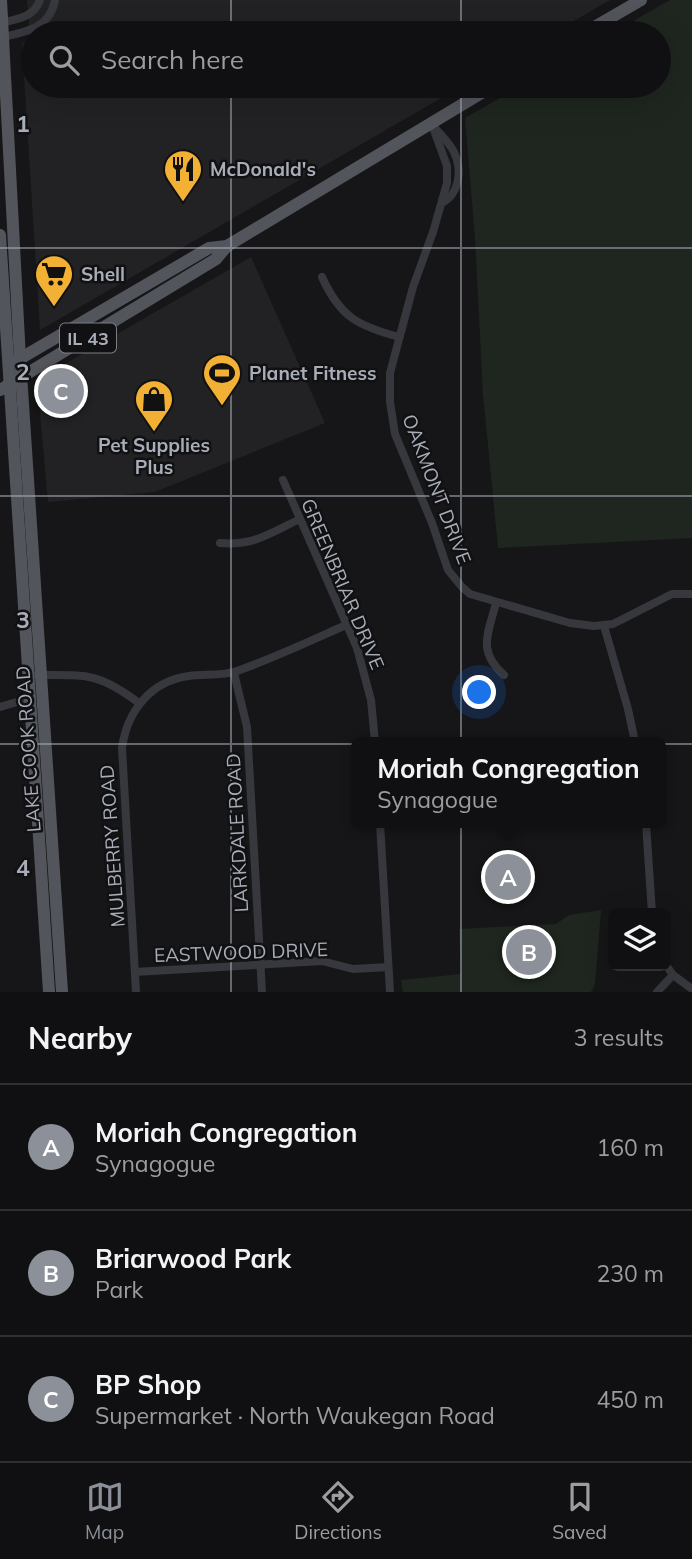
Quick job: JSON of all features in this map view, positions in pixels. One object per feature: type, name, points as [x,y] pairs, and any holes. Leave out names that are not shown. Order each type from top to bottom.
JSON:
[{"type":"main road","name":"LAKE COOK ROAD","points":[[1,0],[36,675],[31,698],[49,992]]},
{"type":"main road","points":[[605,21],[641,0]]},
{"type":"main road","name":"IL 43","points":[[4,387],[216,259],[226,246],[472,98]]},
{"type":"main road","name":"LAKE COOK ROAD","points":[[0,235],[4,387],[36,675],[62,992]]},
{"type":"main road","name":"IL 43","points":[[4,369],[209,248],[226,246]]},
{"type":"street","points":[[2,23],[30,15],[40,0]]},
{"type":"street","points":[[45,21],[50,16],[55,0]]},
{"type":"street","points":[[3,37],[21,34]]},
{"type":"street","name":"OAKMONT DRIVE","points":[[431,122],[454,151],[457,160],[457,187],[452,198],[442,204],[413,287],[389,383],[395,434],[449,570],[461,587],[470,594],[570,623],[604,626],[613,624],[672,594],[692,594]]},
{"type":"street","points":[[322,277],[330,294],[344,312],[364,326],[399,337]]},
{"type":"street","name":"GREENBRIAR DRIVE","points":[[283,480],[367,678],[374,737]]},
{"type":"street","points":[[220,543],[240,545],[300,519]]},
{"type":"street","points":[[496,603],[488,635],[488,657],[504,675]]},
{"type":"street","points":[[36,675],[92,676],[111,683],[139,703],[158,687],[180,677],[234,673],[346,625]]},
{"type":"street","points":[[604,626],[634,737]]},
{"type":"street","name":"LARKDALE ROAD","points":[[234,673],[247,727],[262,992]]},
{"type":"street","points":[[0,707],[31,698]]},
{"type":"street","name":"MULBERRY ROAD","points":[[136,992],[122,748],[128,720],[139,703]]},
{"type":"street","points":[[380,828],[390,992]]},
{"type":"street","points":[[646,828],[652,908]]},
{"type":"street","name":"EASTWOOD DRIVE","points":[[135,972],[322,961],[352,969],[388,967]]},
{"type":"street","points":[[670,971],[692,989]]},
{"type":"street","points":[[657,992],[673,975]]},
{"type":"shaded area","points":[[27,0],[610,0],[574,21],[29,21]]},
{"type":"shaded area","points":[[670,0],[692,0],[692,538],[498,548],[483,394],[475,238],[465,118],[500,98],[671,98],[671,21],[633,21]]},
{"type":"shaded area","points":[[25,98],[441,98],[40,330]]},
{"type":"shaded area","points":[[251,257],[325,423],[155,492],[48,502],[37,380]]},
{"type":"shaded area","points":[[601,910],[595,984],[591,992],[403,992],[401,980],[461,974],[459,929],[556,924],[569,915]]},
{"type":"place","name":"McDonald's","points":[[183,203]]},
{"type":"place","name":"Shell","points":[[54,308]]},
{"type":"place","name":"BP Shop","points":[[61,391]]},
{"type":"place","name":"Planet Fitness","points":[[222,407]]},
{"type":"place","name":"Pet Supplies Plus","points":[[154,433]]},
{"type":"place","name":"Moriah Congregation","points":[[508,877]]},
{"type":"place","name":"Briarwood Park","points":[[529,952]]}]
